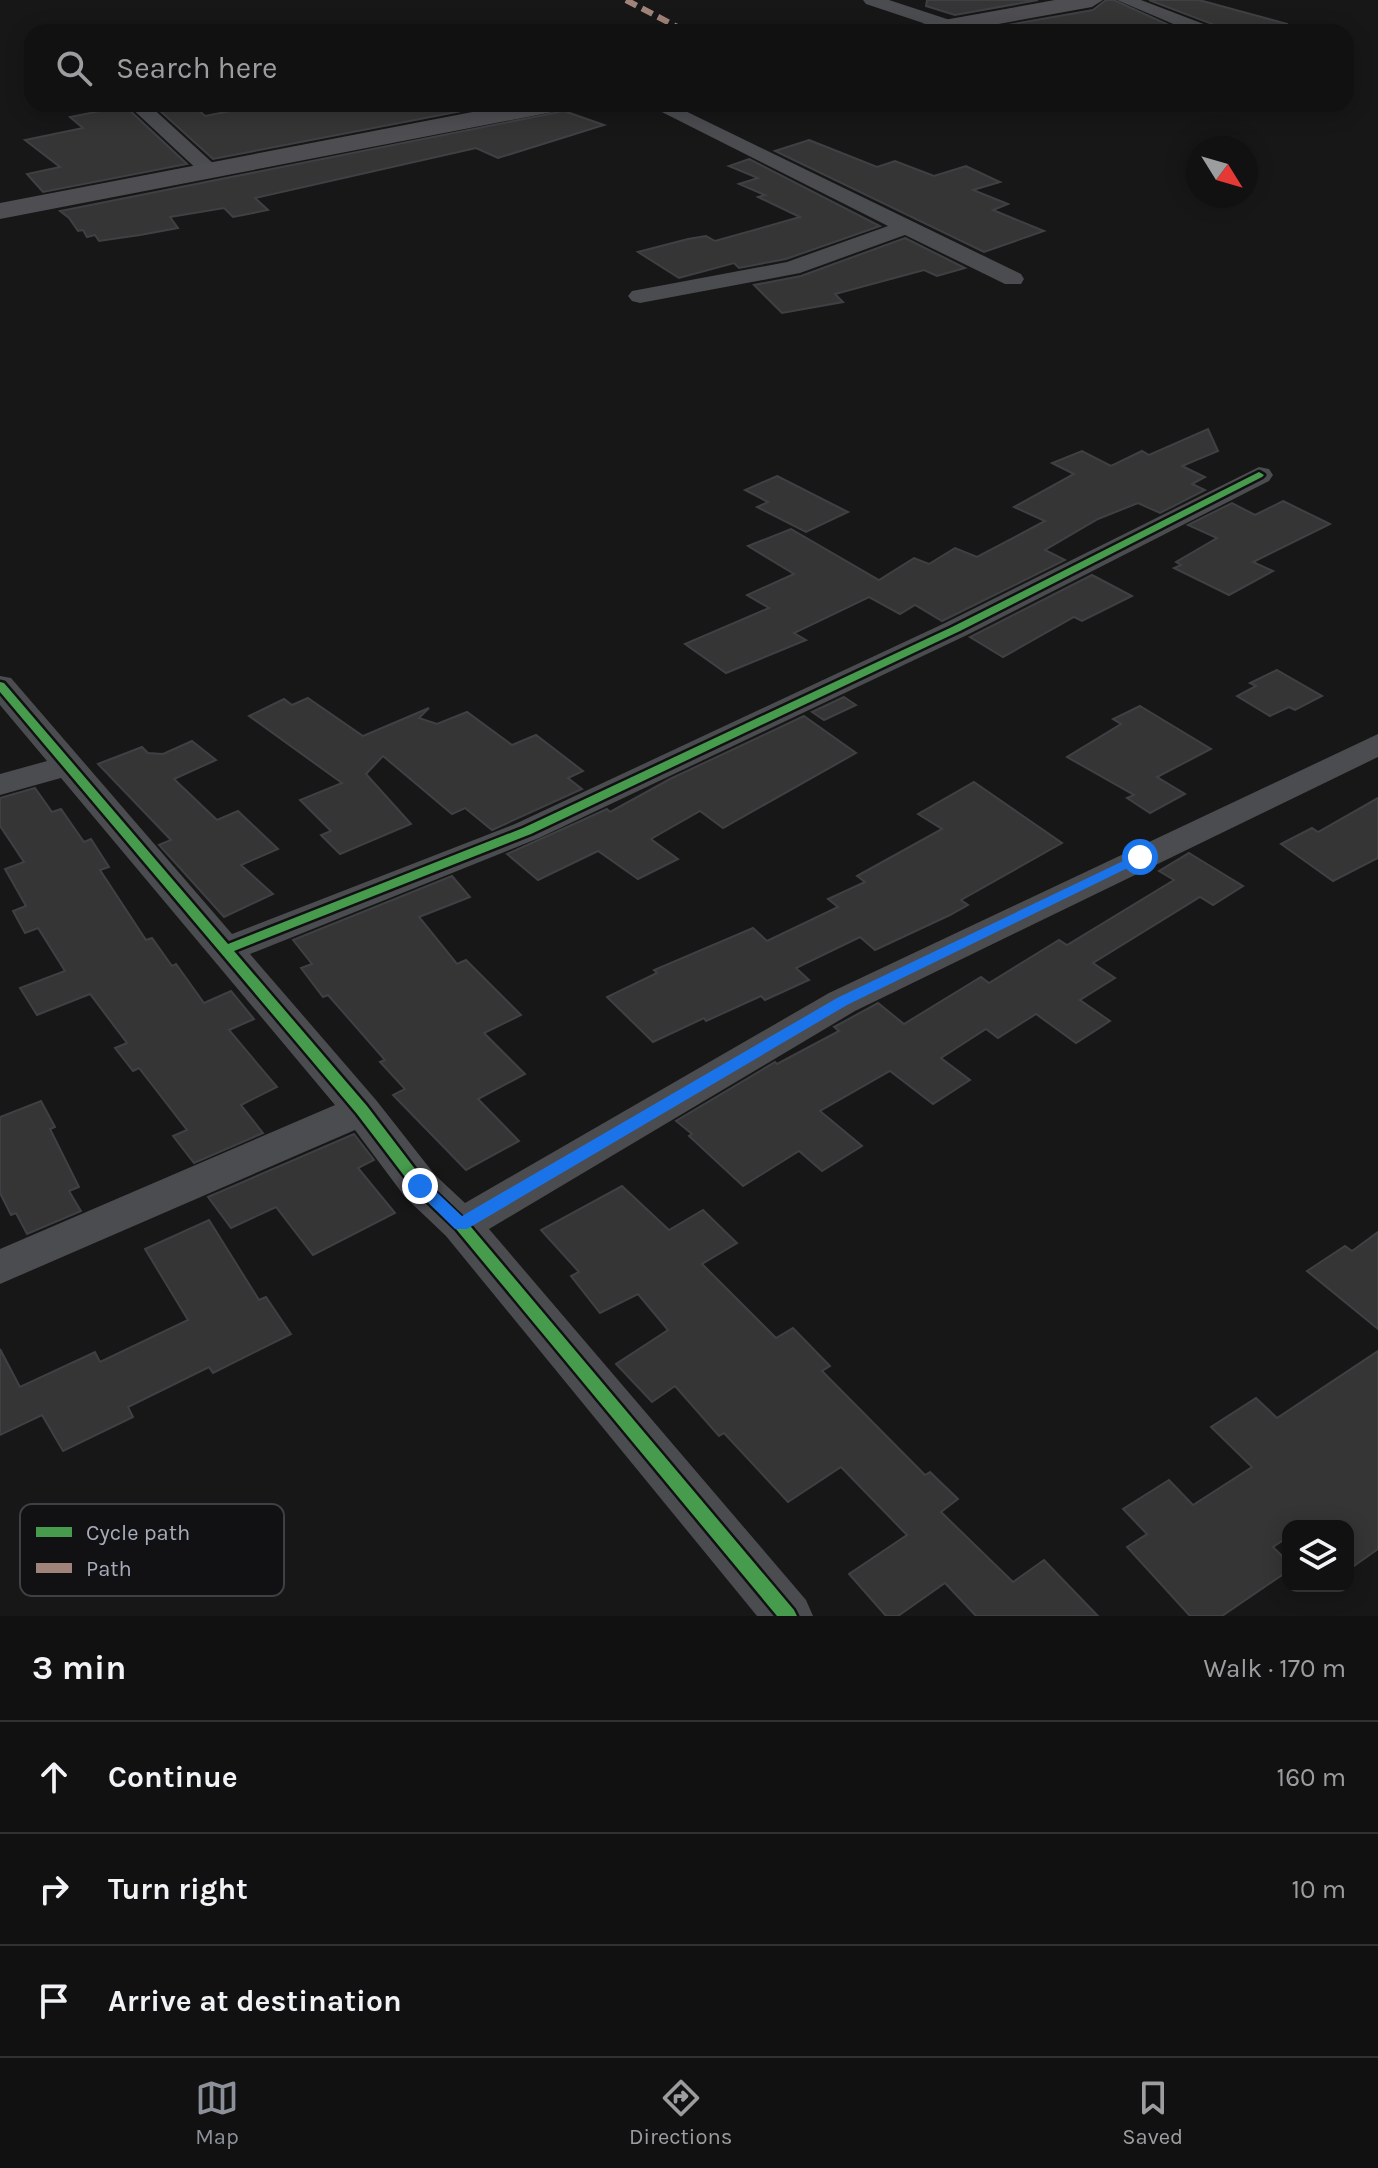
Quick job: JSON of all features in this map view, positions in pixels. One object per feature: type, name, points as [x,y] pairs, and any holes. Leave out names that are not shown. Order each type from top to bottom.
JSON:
[{"type":"main road","points":[[953,24],[1092,0]]},
{"type":"main road","points":[[0,211],[511,112]]},
{"type":"street","points":[[872,0],[944,24]]},
{"type":"street","points":[[1126,0],[1188,24]]},
{"type":"street","points":[[146,112],[209,170]]},
{"type":"street","points":[[673,112],[1013,279]]},
{"type":"street","points":[[640,296],[792,268],[908,226]]},
{"type":"street","points":[[225,950],[527,831],[956,629],[1259,475]]},
{"type":"street","points":[[0,685],[362,1110],[420,1186],[461,1225],[788,1616]]},
{"type":"street","points":[[461,1225],[842,1002],[1378,744]]},
{"type":"street","points":[[0,785],[68,765]]},
{"type":"street","points":[[0,1267],[362,1110]]},
{"type":"building","points":[[927,0],[1038,0],[955,15],[926,6]]},
{"type":"building","points":[[1106,0],[1114,0],[1166,24],[1013,24],[1093,10]]},
{"type":"building","points":[[1149,0],[1199,0],[1287,24],[1212,24]]},
{"type":"building","points":[[95,112],[131,112],[187,164],[43,192],[27,174],[60,167],[25,140],[83,128],[70,117]]},
{"type":"building","points":[[161,112],[201,112],[205,116],[226,112],[457,112],[213,159]]},
{"type":"building","points":[[559,112],[604,125],[498,158],[476,148],[255,198],[268,210],[233,217],[224,208],[170,217],[178,228],[140,235],[99,241],[95,235],[87,237],[83,230],[78,231],[60,211]]},
{"type":"building","points":[[809,140],[877,167],[895,161],[934,176],[966,166],[1000,182],[973,190],[1008,204],[993,210],[1044,231],[984,252],[775,151]]},
{"type":"building","points":[[749,159],[880,226],[786,259],[739,268],[734,263],[679,278],[638,252],[706,236],[715,241],[800,217],[758,197],[765,195],[739,184],[758,178],[729,166]]},
{"type":"building","points":[[905,238],[965,268],[937,276],[924,270],[835,294],[843,302],[782,313],[754,285],[801,276]]},
{"type":"building","points":[[1208,429],[1218,451],[1182,466],[1205,477],[1192,484],[1205,490],[1160,513],[1138,503],[1098,519],[1045,550],[1065,560],[942,621],[915,605],[900,614],[869,597],[794,633],[806,640],[726,673],[685,644],[769,608],[747,595],[794,574],[748,546],[791,529],[879,580],[914,558],[929,564],[955,548],[977,557],[1045,521],[1014,507],[1074,474],[1052,463],[1082,451],[1111,466],[1142,451],[1149,455]]},
{"type":"building","points":[[777,476],[848,512],[806,532],[757,507],[768,502],[745,490]]},
{"type":"building","points":[[1283,501],[1330,524],[1253,562],[1273,571],[1229,595],[1174,568],[1181,565],[1176,562],[1217,538],[1188,525],[1232,503],[1255,515]]},
{"type":"building","points":[[1092,575],[1132,596],[1082,621],[1074,617],[1003,657],[970,637]]},
{"type":"building","points":[[1277,670],[1322,696],[1295,710],[1289,707],[1270,716],[1237,696],[1256,686],[1250,683]]},
{"type":"building","points":[[844,697],[856,705],[824,720],[812,712]]},
{"type":"building","points":[[308,698],[363,736],[429,708],[419,718],[437,724],[467,712],[512,745],[536,735],[583,771],[568,778],[582,789],[492,830],[465,808],[452,814],[383,756],[366,774],[411,824],[340,854],[321,835],[331,831],[300,800],[342,783],[249,716],[284,699],[292,705]]},
{"type":"building","points":[[1140,706],[1211,749],[1157,777],[1185,794],[1150,813],[1127,798],[1134,795],[1067,757],[1121,724],[1113,719]]},
{"type":"building","points":[[804,716],[856,753],[723,828],[700,811],[651,839],[678,859],[638,879],[598,851],[538,880],[507,854],[607,809],[610,812],[670,779]]},
{"type":"building","points":[[192,741],[216,760],[174,779],[217,820],[238,811],[278,849],[241,865],[273,894],[224,917],[159,845],[171,840],[98,764],[142,747],[148,753],[163,754]]},
{"type":"building","points":[[974,782],[1062,843],[961,900],[968,905],[950,915],[875,950],[860,937],[796,968],[809,980],[765,1000],[761,996],[706,1021],[704,1018],[653,1042],[607,997],[657,973],[654,970],[753,928],[767,941],[838,907],[828,899],[865,882],[857,876],[942,829],[918,814]]},
{"type":"building","points":[[35,788],[52,812],[61,809],[84,842],[91,839],[109,867],[100,870],[146,940],[152,938],[172,966],[176,964],[204,1003],[231,991],[254,1019],[229,1030],[277,1087],[241,1105],[263,1133],[194,1163],[173,1136],[187,1130],[139,1068],[133,1071],[115,1048],[127,1043],[90,994],[37,1015],[20,988],[65,971],[38,928],[25,933],[13,911],[26,906],[5,869],[24,862],[0,826],[0,798]]},
{"type":"building","points":[[1378,798],[1378,858],[1333,881],[1281,844],[1312,828],[1318,832]]},
{"type":"building","points":[[1189,853],[1243,886],[1213,905],[1200,897],[1093,963],[1115,978],[1080,1000],[1110,1021],[1076,1043],[1036,1014],[998,1038],[986,1029],[941,1058],[970,1080],[933,1104],[890,1071],[820,1111],[862,1146],[822,1171],[799,1151],[743,1186],[676,1121],[775,1062],[777,1064],[839,1031],[834,1027],[878,1003],[904,1024],[981,977],[989,983],[1059,940],[1067,945],[1174,880],[1159,871]]},
{"type":"building","points":[[452,876],[470,897],[419,917],[457,964],[466,960],[521,1015],[484,1033],[525,1074],[478,1099],[519,1141],[466,1170],[393,1095],[405,1089],[380,1062],[385,1060],[328,995],[323,997],[301,968],[312,964],[293,940]]},
{"type":"building","points":[[41,1101],[55,1127],[50,1129],[79,1187],[69,1191],[81,1211],[27,1234],[16,1213],[11,1215],[0,1193],[0,1117]]},
{"type":"building","points":[[354,1134],[374,1160],[358,1168],[395,1213],[313,1255],[276,1207],[231,1228],[208,1197]]},
{"type":"building","points":[[622,1186],[669,1230],[703,1210],[737,1243],[702,1264],[776,1338],[793,1328],[830,1366],[822,1371],[925,1475],[930,1472],[958,1499],[941,1512],[1013,1582],[1044,1560],[1098,1616],[976,1616],[945,1583],[898,1616],[886,1616],[849,1574],[907,1535],[841,1467],[788,1502],[724,1433],[719,1436],[675,1386],[652,1402],[616,1364],[668,1330],[638,1294],[600,1313],[571,1276],[579,1272],[541,1230]]},
{"type":"building","points":[[209,1220],[259,1300],[266,1297],[291,1334],[213,1373],[209,1367],[128,1407],[133,1417],[63,1451],[42,1415],[0,1435],[0,1349],[20,1387],[95,1352],[100,1362],[188,1320],[145,1249]]},
{"type":"building","points":[[1378,1232],[1378,1329],[1307,1271],[1345,1246],[1352,1251]]},
{"type":"building","points":[[1378,1351],[1378,1549],[1354,1566],[1354,1520],[1282,1520],[1282,1541],[1273,1547],[1282,1556],[1282,1575],[1222,1616],[1190,1616],[1127,1547],[1147,1534],[1123,1509],[1169,1480],[1193,1505],[1252,1467],[1211,1427],[1256,1398],[1277,1418]]},
{"type":"marked path","points":[[626,0],[672,24]]},
{"type":"cycle path","points":[[225,950],[527,831],[956,629],[1259,475]]},
{"type":"cycle path","points":[[0,685],[362,1110],[420,1186],[461,1225],[788,1616]]},
{"type":"route","points":[[420,1186],[461,1225],[842,1002],[1140,857]]}]
